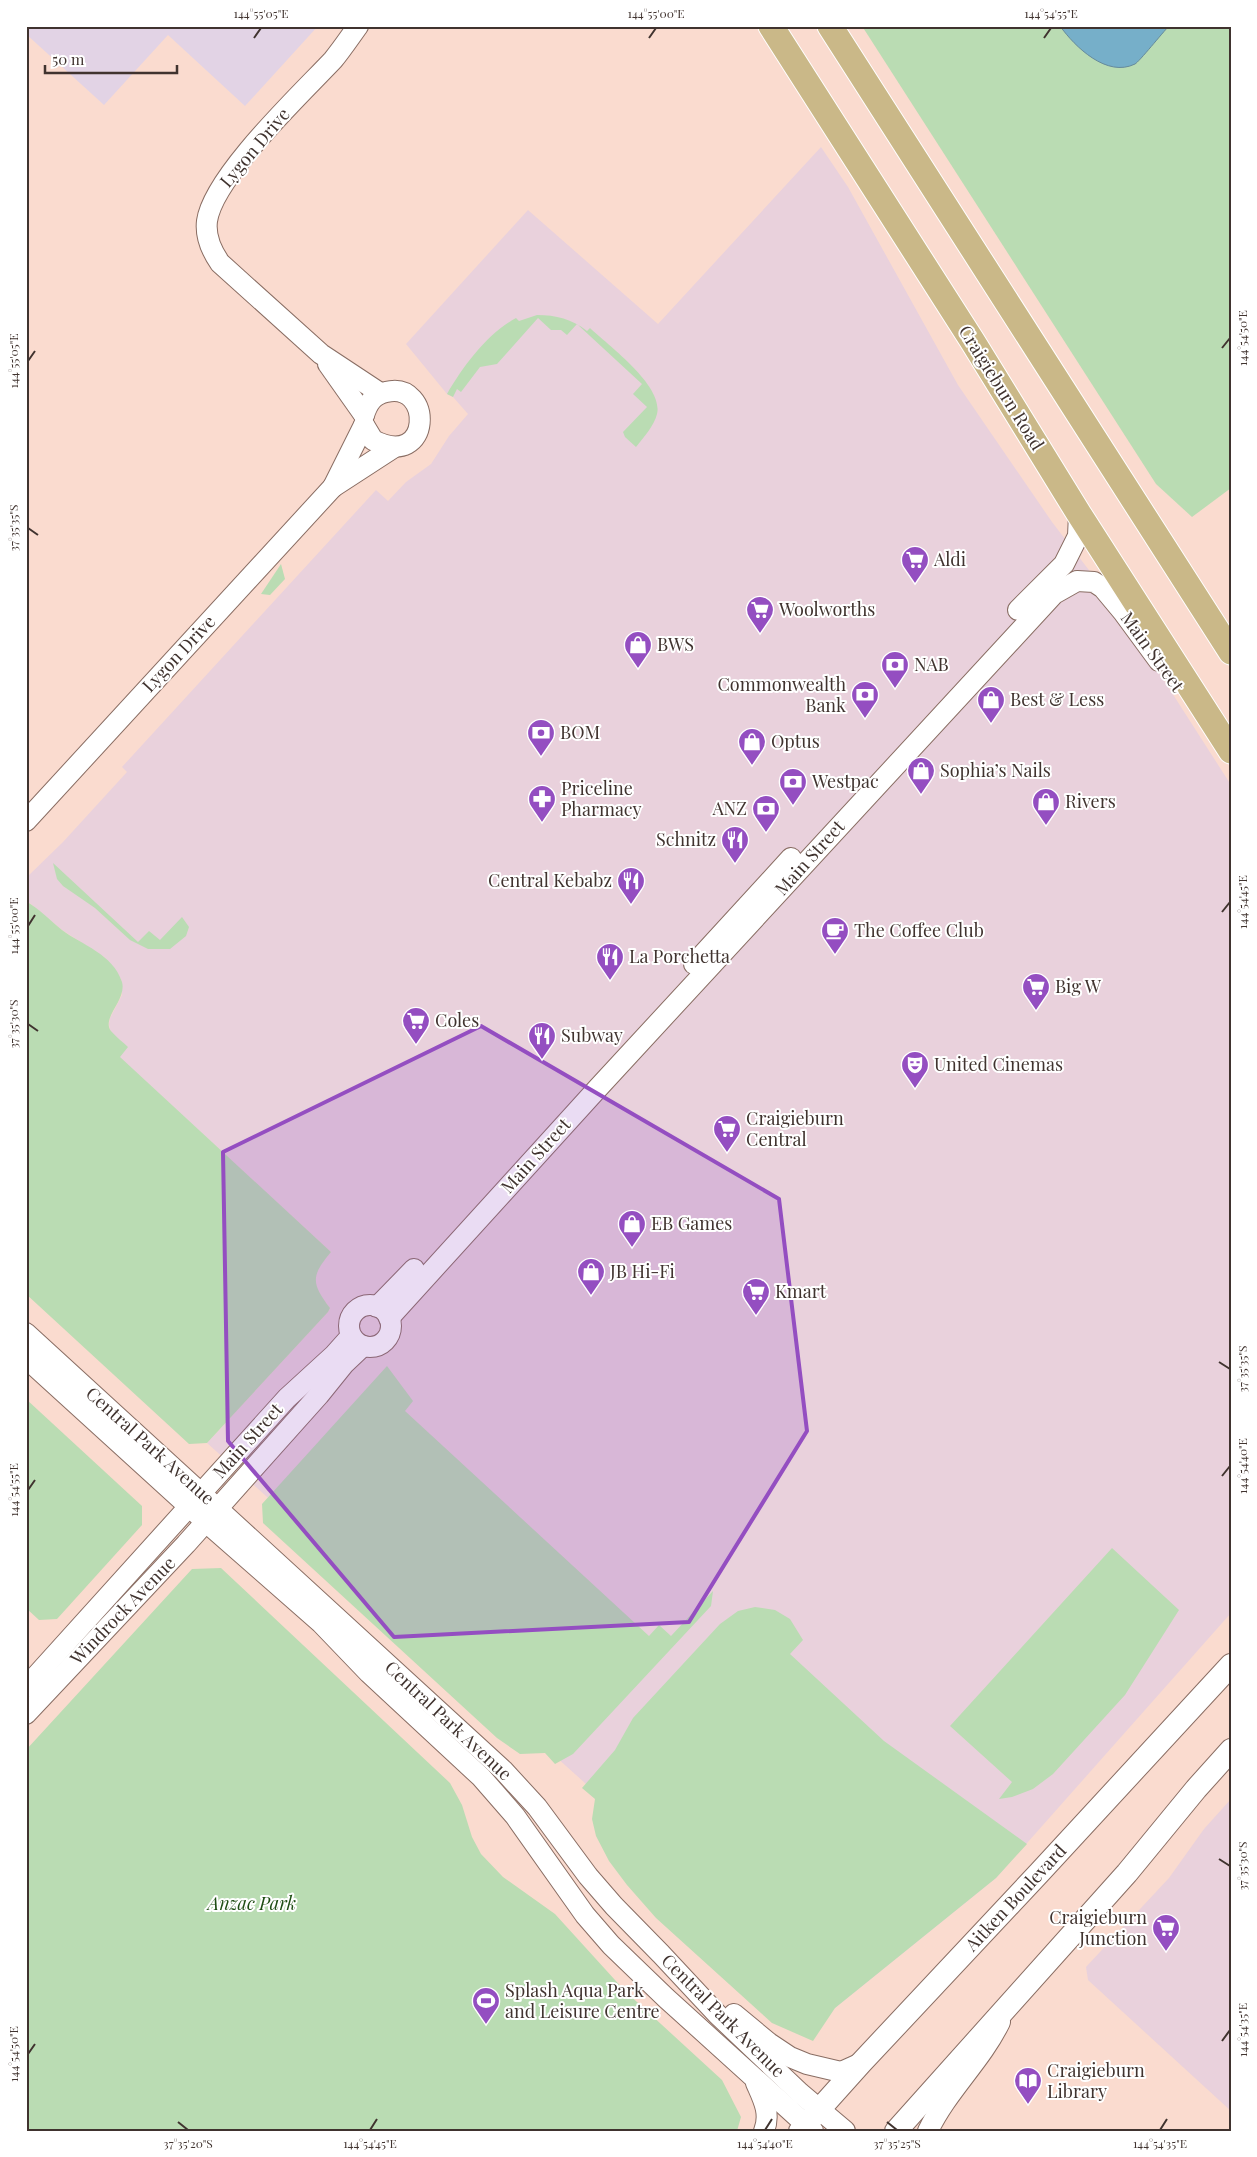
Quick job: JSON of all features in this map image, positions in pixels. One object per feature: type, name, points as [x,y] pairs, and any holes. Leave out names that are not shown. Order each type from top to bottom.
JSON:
[{"type":"main road","name":"Craigieburn Road","points":[[771,26],[973,342],[1079,514],[1231,752]]},
{"type":"main road","points":[[830,26],[1231,652]]},
{"type":"main road","name":"Aitken Boulevard","points":[[809,2124],[861,2063],[1231,1665]]},
{"type":"main road","points":[[896,2131],[1121,1881],[1196,1789],[1231,1750]]},
{"type":"street","name":"Lygon Drive","points":[[335,58],[358,26]]},
{"type":"street","name":"Lygon Drive","points":[[371,26],[335,58],[240,161],[217,194],[210,209],[207,221],[207,236],[211,250],[220,263],[321,354],[380,393]]},
{"type":"street","name":"Lygon Drive","points":[[321,354],[364,420],[333,487]]},
{"type":"street","points":[[391,390],[399,391],[412,398],[418,407],[421,418],[416,434],[404,445],[394,448],[373,440],[368,434],[364,420],[371,400],[380,393],[391,390]]},
{"type":"street","name":"Lygon Drive","points":[[26,821],[333,487],[394,448]]},
{"type":"street","name":"Main Street","points":[[383,1312],[402,1283],[1026,602],[1064,564],[1078,536],[1079,514]]},
{"type":"street","name":"Main Street","points":[[383,1312],[578,1110],[1054,594],[1081,580],[1094,582],[1103,588],[1145,639],[1206,726],[1231,752]]},
{"type":"street","points":[[366,1306],[383,1312],[391,1328],[388,1338],[379,1345],[357,1341],[350,1325],[353,1314],[366,1306]]},
{"type":"street","name":"Central Park Avenue","points":[[26,1333],[195,1500]]},
{"type":"street","name":"Main Street","points":[[195,1500],[287,1398],[334,1355],[357,1341]]},
{"type":"street","name":"Main Street","points":[[212,1515],[320,1395],[344,1364],[357,1341]]},
{"type":"street","name":"Central Park Avenue","points":[[26,1358],[195,1500],[503,1770],[536,1807],[608,1900],[717,2014],[809,2124]]},
{"type":"street","name":"Windrock Avenue","points":[[26,1714],[55,1669],[195,1500]]},
{"type":"street","name":"Central Park Avenue","points":[[212,1515],[369,1673],[481,1777],[515,1816],[585,1915],[611,1945],[753,2078],[809,2124],[845,2131]]},
{"type":"street","name":"Windrock Avenue","points":[[26,1687],[55,1669],[212,1515]]},
{"type":"street","points":[[661,1954],[769,2043],[790,2057],[835,2072],[840,2072],[861,2063]]},
{"type":"street","points":[[928,2131],[955,2086],[990,2043],[1005,2011]]},
{"type":"street","points":[[753,2078],[766,2105],[767,2115],[764,2131]]},
{"type":"highlighted area","points":[[481,1026],[779,1199],[807,1431],[689,1622],[394,1637],[228,1441],[223,1152]]},
{"type":"shaded area","points":[[26,26],[318,26],[245,106],[168,35],[104,105],[26,34]]},
{"type":"shaded area","name":"Craigieburn Central","points":[[821,147],[848,187],[958,385],[1052,522],[1115,604],[1231,785],[1231,1613],[996,1878],[835,2008],[207,1443],[328,1312],[330,1308],[318,1293],[315,1285],[315,1276],[319,1266],[331,1252],[119,1057],[115,1036],[110,1030],[109,1024],[110,1018],[122,995],[121,979],[104,957],[62,930],[26,900],[26,878],[63,842],[127,772],[122,767],[376,490],[388,501],[406,482],[431,464],[449,436],[468,414],[453,397],[447,394],[406,344],[528,210],[658,324]]},
{"type":"shaded area","name":"Craigieburn Junction","points":[[1231,1799],[1231,2111],[1088,1980],[1086,1967],[1169,1878],[1204,1829]]},
{"type":"green space","points":[[862,26],[1231,26],[1231,488],[1192,517],[1156,484]]},
{"type":"green space","points":[[537,315],[557,317],[577,324],[567,335],[561,330],[551,330],[538,318],[497,364],[480,367],[461,392],[457,389],[453,397],[447,394],[469,361],[495,333],[516,318],[519,321]]},
{"type":"green space","points":[[578,325],[587,331],[590,328],[633,367],[652,391],[657,403],[656,418],[636,447],[625,437],[623,432],[647,407],[633,394],[642,384]]},
{"type":"green space","points":[[281,564],[285,579],[270,595],[261,594]]},
{"type":"green space","points":[[53,863],[138,942],[149,931],[160,940],[182,917],[189,927],[186,936],[170,949],[148,949],[130,940],[95,908],[63,886],[57,879]]},
{"type":"green space","points":[[26,901],[62,930],[104,957],[118,972],[123,989],[109,1020],[109,1026],[111,1031],[128,1047],[120,1057],[331,1252],[320,1267],[316,1280],[319,1292],[330,1308],[328,1312],[207,1443],[189,1444],[26,1294]]},
{"type":"green space","points":[[387,1366],[413,1401],[405,1411],[649,1636],[659,1625],[671,1636],[713,1591],[711,1606],[573,1754],[555,1764],[545,1753],[520,1754],[497,1738],[263,1523],[262,1504]]},
{"type":"green space","points":[[26,1399],[142,1506],[142,1525],[57,1619],[39,1620],[26,1608]]},
{"type":"green space","points":[[1112,1548],[1179,1610],[1125,1695],[1053,1774],[1033,1789],[1012,1797],[999,1799],[1012,1782],[950,1726]]},
{"type":"green space","name":"Anzac Park","points":[[221,1568],[450,1783],[462,1805],[472,1837],[481,1854],[503,1877],[555,1914],[625,1991],[722,2080],[741,2117],[737,2131],[26,2131],[26,1750],[192,1569]]},
{"type":"green space","points":[[755,1607],[775,1610],[790,1619],[803,1640],[790,1654],[884,1741],[1027,1844],[996,1878],[835,2008],[813,2041],[772,2023],[656,1918],[609,1861],[596,1836],[592,1819],[595,1799],[582,1788],[615,1750],[633,1718],[720,1624],[738,1611]]},
{"type":"water","points":[[1060,26],[1169,26],[1135,64],[1114,67],[1103,64],[1083,51]]},
{"type":"place","name":"Aldi","points":[[915,584]]},
{"type":"place","name":"Woolworths","points":[[760,634]]},
{"type":"place","name":"BWS","points":[[638,669]]},
{"type":"place","name":"NAB","points":[[895,689]]},
{"type":"place","name":"Commonwealth Bank","points":[[865,719]]},
{"type":"place","name":"Best & Less","points":[[991,724]]},
{"type":"place","name":"BOM","points":[[541,757]]},
{"type":"place","name":"Optus","points":[[752,766]]},
{"type":"place","name":"Sophia’s Nails","points":[[921,795]]},
{"type":"place","name":"Westpac","points":[[793,806]]},
{"type":"place","name":"Priceline Pharmacy","points":[[542,823]]},
{"type":"place","name":"Rivers","points":[[1046,826]]},
{"type":"place","name":"ANZ","points":[[766,833]]},
{"type":"place","name":"Schnitz","points":[[735,864]]},
{"type":"place","name":"Central Kebabz","points":[[631,905]]},
{"type":"place","name":"The Coffee Club","points":[[835,955]]},
{"type":"place","name":"La Porchetta","points":[[610,981]]},
{"type":"place","name":"Big W","points":[[1036,1011]]},
{"type":"place","name":"Coles","points":[[416,1045]]},
{"type":"place","name":"Subway","points":[[542,1060]]},
{"type":"place","name":"United Cinemas","points":[[915,1089]]},
{"type":"place","name":"Craigieburn Central","points":[[727,1153]]},
{"type":"place","name":"EB Games","points":[[632,1248]]},
{"type":"place","name":"JB Hi-Fi","points":[[591,1296]]},
{"type":"place","name":"Kmart","points":[[756,1316]]},
{"type":"place","name":"Craigieburn Junction","points":[[1166,1952]]},
{"type":"place","name":"Splash Aqua Park and Leisure Centre","points":[[486,2025]]},
{"type":"place","name":"Craigieburn Library","points":[[1028,2105]]}]
